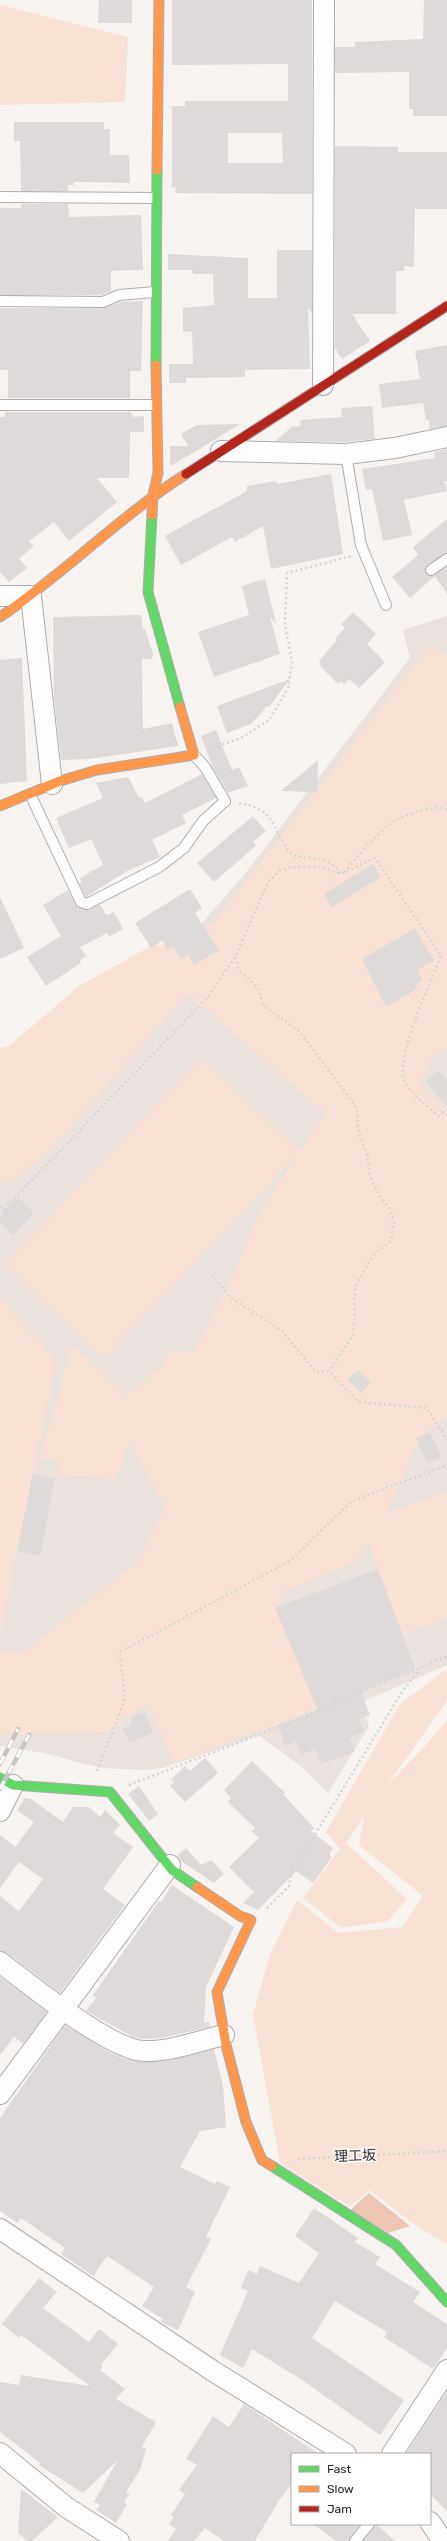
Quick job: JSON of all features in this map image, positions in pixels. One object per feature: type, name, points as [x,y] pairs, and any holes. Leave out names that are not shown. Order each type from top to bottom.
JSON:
[{"type":"street","points":[[0,806],[52,784],[98,770],[172,760],[194,755],[148,592],[153,495],[158,472],[155,292],[159,0]]},
{"type":"street","points":[[323,385],[324,0]]},
{"type":"street","points":[[0,617],[32,596],[153,495],[447,306]]},
{"type":"street","points":[[220,451],[346,454],[395,448],[447,437]]},
{"type":"street","points":[[0,596],[32,596]]},
{"type":"street","points":[[32,596],[52,784]]},
{"type":"street","points":[[0,1811],[7,1781],[89,1791],[110,1792],[170,1865],[172,1870],[240,1916],[251,1920],[217,1992],[224,2035],[246,2122],[262,2160],[396,2246],[447,2302]]},
{"type":"street","points":[[0,2094],[61,2009],[170,1865]]},
{"type":"street","points":[[0,1962],[61,2009],[126,2047],[142,2051],[158,2051],[224,2035]]},
{"type":"street","points":[[0,2229],[213,2372],[344,2453]]},
{"type":"street","points":[[393,2453],[447,2370]]},
{"type":"street","points":[[0,2453],[66,2507],[119,2541]]},
{"type":"street","points":[[431,2523],[443,2541]]},
{"type":"lane","points":[[0,197],[156,198]]},
{"type":"lane","points":[[0,301],[103,302],[120,295],[155,292]]},
{"type":"lane","points":[[0,406],[156,405]]},
{"type":"lane","points":[[346,454],[355,523],[363,553],[386,605]]},
{"type":"lane","points":[[431,570],[447,559]]},
{"type":"lane","points":[[30,794],[80,902],[87,904],[159,867],[184,848],[203,821],[225,800],[205,767],[194,755]]},
{"type":"lane","points":[[355,2541],[368,2525]]},
{"type":"path","points":[[194,755],[242,737],[270,719],[288,688],[292,662],[285,618],[287,573],[363,553]]},
{"type":"path","points":[[225,800],[255,806],[270,818],[284,846],[292,855],[325,859],[333,864],[341,874]]},
{"type":"path","points":[[341,874],[393,821],[429,808],[444,808],[447,810]]},
{"type":"path","points":[[4,1209],[175,1034],[207,998],[235,957],[265,888],[279,871],[307,866],[322,867],[341,874],[375,858],[441,956],[421,1004],[401,1068],[404,1082],[438,1116],[443,1112],[447,1116]]},
{"type":"path","points":[[235,957],[239,970],[258,988],[264,1006],[299,1031],[357,1108],[358,1130],[367,1154],[370,1176],[379,1195],[391,1210],[394,1222],[390,1240],[372,1257],[357,1283],[354,1300],[353,1335],[329,1371]]},
{"type":"path","points":[[0,1206],[8,1214]]},
{"type":"path","points":[[212,1275],[232,1298],[282,1331],[316,1372],[329,1371]]},
{"type":"path","points":[[329,1371],[359,1402],[427,1408],[447,1440]]},
{"type":"path","points":[[89,1791],[125,1699],[120,1652],[290,1561],[352,1500],[447,1465]]},
{"type":"path","points":[[110,1792],[258,1735],[447,1656]]},
{"type":"path","points":[[251,1920],[289,1886],[292,1869],[298,1864],[402,1692],[421,1668]]},
{"type":"path","name":"理工坂","points":[[293,2159],[447,2151]]},
{"type":"shaded area","points":[[0,5],[128,37],[125,102],[0,105]]},
{"type":"shaded area","points":[[447,616],[447,1665],[362,1702],[369,1726],[328,1793],[302,1767],[258,1735],[163,1768],[142,1770],[101,1768],[44,1753],[0,1746],[0,1133],[65,1079],[244,875],[410,658],[403,630]]},
{"type":"shaded area","points":[[430,645],[447,655],[447,1049],[436,1052],[418,1083],[447,1112],[447,1417],[420,1437],[386,1513],[447,1492],[447,1618],[402,1634],[369,1544],[354,1563],[283,1591],[276,1609],[317,1709],[174,1763],[147,1701],[146,1705],[104,1732],[0,1735],[0,1650],[21,1654],[140,1560],[165,1506],[129,1441],[116,1479],[57,1474],[58,1461],[39,1457],[58,1400],[69,1351],[73,1346],[107,1377],[124,1396],[161,1367],[168,1352],[195,1352],[227,1289],[259,1215],[298,1154],[104,1358],[5,1264],[201,1058],[300,1151],[325,1113],[187,993],[53,1147],[10,1184],[0,1182],[0,1048],[9,1046],[79,986],[151,946],[186,944],[217,919]]},
{"type":"shaded area","points":[[0,1297],[56,1361],[0,1635]]},
{"type":"shaded area","points":[[445,1670],[447,1673],[447,1701],[385,1788],[426,1745],[447,1720],[447,2244],[413,2224],[370,2190],[350,2207],[280,2163],[253,2015],[270,1954],[297,1900],[338,1933],[402,1927],[423,1896],[359,1845],[364,1817],[346,1843],[407,1899],[388,1921],[341,1928],[303,1898],[340,1849],[326,1832],[400,1704]]},
{"type":"shaded area","points":[[369,2193],[410,2226],[388,2233],[350,2210]]},
{"type":"building","points":[[99,0],[132,0],[132,23],[98,23]]},
{"type":"building","points":[[172,0],[312,0],[312,194],[175,193],[176,187],[172,188],[172,106],[185,106],[185,101],[288,101],[288,64],[172,65]],"holes":[[[228,133],[282,133],[283,163],[228,163]]]},
{"type":"building","points":[[424,0],[447,0],[447,116],[413,116],[413,109],[409,109],[409,72],[335,73],[335,47],[355,47],[355,42],[423,39]]},
{"type":"building","points":[[14,122],[104,122],[104,129],[110,129],[110,155],[129,155],[130,183],[74,182],[74,185],[68,185],[68,191],[21,191],[20,141],[14,141]]},
{"type":"building","points":[[335,146],[398,147],[398,152],[447,152],[447,209],[415,209],[414,267],[404,266],[404,271],[396,271],[396,314],[352,314],[370,341],[342,359],[335,348]]},
{"type":"building","points":[[21,204],[68,204],[69,217],[141,215],[143,270],[111,271],[111,291],[102,295],[0,295],[0,208],[21,208]]},
{"type":"building","points":[[277,250],[312,250],[312,313],[308,308],[310,369],[245,370],[245,377],[186,378],[186,383],[169,383],[169,364],[193,364],[192,331],[183,332],[183,308],[214,305],[213,274],[193,274],[192,270],[168,270],[168,254],[248,258],[248,298],[277,298]]},
{"type":"building","points":[[143,301],[141,371],[130,371],[130,398],[8,398],[8,370],[0,370],[0,308],[103,308],[120,302]]},
{"type":"building","points":[[447,345],[447,426],[430,429],[429,420],[426,420],[423,403],[382,408],[379,384],[420,379],[415,351]]},
{"type":"building","points":[[372,406],[375,439],[345,442],[275,441],[292,427],[300,426],[301,420],[342,417],[341,408]]},
{"type":"building","points":[[5,412],[130,412],[134,417],[144,416],[144,432],[130,432],[129,478],[97,478],[117,502],[69,541],[54,522],[29,541],[34,546],[19,559],[27,568],[9,582],[0,572],[0,417],[5,417]]},
{"type":"building","points":[[240,424],[170,466],[170,446],[188,446],[181,434],[196,425]]},
{"type":"building","points":[[447,449],[447,481],[444,481],[447,491],[404,500],[412,535],[383,541],[372,489],[366,490],[362,469],[435,458],[434,452]]},
{"type":"building","points":[[331,474],[343,554],[271,569],[263,526],[235,542],[232,537],[181,565],[165,536],[247,491],[247,486],[276,481],[277,484]]},
{"type":"building","points":[[447,519],[447,553],[427,565],[425,570],[428,576],[432,576],[447,567],[447,594],[435,576],[410,598],[392,577],[418,555],[413,547]]},
{"type":"building","points":[[265,579],[276,623],[270,617],[280,654],[214,677],[198,632],[249,615],[242,586]]},
{"type":"building","points":[[353,612],[376,634],[367,644],[385,662],[359,688],[349,679],[344,684],[341,681],[338,684],[321,667],[319,661],[337,640],[335,638],[345,628],[341,624]]},
{"type":"building","points":[[141,615],[143,629],[145,629],[153,654],[152,659],[142,659],[143,729],[172,723],[178,746],[90,759],[61,760],[54,697],[53,617]]},
{"type":"building","points":[[22,658],[27,781],[0,784],[0,660]]},
{"type":"building","points":[[290,679],[269,707],[267,706],[251,724],[227,733],[217,706]]},
{"type":"building","points":[[216,730],[232,770],[239,767],[248,786],[228,793],[213,768],[201,736]]},
{"type":"building","points":[[318,760],[317,792],[281,791]]},
{"type":"building","points":[[202,774],[216,798],[182,815],[186,823],[152,840],[160,857],[127,871],[86,897],[79,883],[82,882],[80,878],[103,865],[91,839],[69,848],[56,818],[103,798],[96,783],[128,777],[139,798],[142,797],[145,803]]},
{"type":"building","points":[[253,816],[266,831],[253,842],[257,845],[214,882],[197,863]]},
{"type":"building","points":[[373,864],[381,877],[332,907],[324,894]]},
{"type":"building","points":[[190,889],[202,908],[195,913],[219,950],[194,965],[188,955],[181,960],[173,947],[168,950],[162,941],[151,948],[135,923]]},
{"type":"building","points":[[68,890],[77,907],[88,910],[100,904],[106,915],[114,912],[123,929],[109,937],[107,933],[80,947],[86,956],[80,960],[81,963],[46,986],[27,957],[61,936],[43,905]]},
{"type":"building","points":[[0,897],[24,948],[0,959]]},
{"type":"building","points":[[415,928],[434,961],[417,970],[423,980],[415,985],[417,989],[386,1007],[362,959]]},
{"type":"building","points":[[439,1071],[447,1079],[447,1106],[426,1082]]},
{"type":"building","points":[[18,1197],[34,1213],[13,1235],[0,1223],[0,1216]]},
{"type":"building","points":[[358,1371],[371,1382],[361,1393],[347,1379]]},
{"type":"building","points":[[430,1432],[441,1457],[427,1463],[416,1438]]},
{"type":"building","points":[[33,1474],[55,1478],[40,1556],[17,1551]]},
{"type":"building","points":[[378,1569],[415,1668],[361,1691],[370,1715],[359,1719],[364,1732],[350,1737],[355,1752],[320,1764],[316,1749],[301,1755],[296,1742],[285,1746],[279,1726],[318,1711],[275,1608]]},
{"type":"building","points":[[145,1712],[153,1733],[130,1743],[122,1729],[130,1726],[133,1716]]},
{"type":"building","points":[[205,1758],[218,1773],[185,1802],[170,1786],[174,1783],[171,1779],[185,1766],[190,1771]]},
{"type":"building","points":[[252,1761],[285,1793],[283,1794],[314,1828],[311,1831],[333,1848],[329,1854],[332,1857],[313,1883],[296,1871],[258,1910],[243,1903],[254,1892],[229,1867],[259,1838],[252,1831],[255,1828],[228,1802],[231,1798],[224,1790]]},
{"type":"building","points":[[139,1786],[158,1814],[149,1821],[128,1794]]},
{"type":"building","points":[[25,1798],[31,1799],[63,1822],[73,1807],[89,1807],[100,1817],[105,1810],[120,1825],[113,1833],[133,1847],[103,1889],[125,1905],[60,1993],[7,1953],[0,1951],[0,1896],[19,1911],[43,1879],[19,1862],[0,1888],[0,1835],[15,1847],[34,1822],[17,1810]]},
{"type":"building","points":[[186,1848],[201,1865],[211,1860],[224,1874],[214,1883],[181,1861],[177,1856]]},
{"type":"building","points":[[172,1885],[234,1927],[206,1987],[204,2023],[209,2022],[210,2027],[162,2038],[145,2039],[133,2037],[86,2011],[96,1998],[93,1995],[159,1901],[161,1902]]},
{"type":"building","points":[[0,1977],[47,2012],[23,2044],[14,2037],[0,2055]]},
{"type":"building","points":[[65,2025],[107,2051],[125,2059],[142,2062],[166,2061],[214,2049],[223,2085],[226,2127],[200,2131],[180,2167],[215,2184],[217,2181],[230,2187],[206,2237],[211,2239],[186,2287],[195,2292],[178,2330],[161,2322],[163,2319],[142,2306],[154,2287],[107,2256],[93,2276],[61,2254],[65,2248],[21,2218],[17,2223],[0,2211],[0,2118]]},
{"type":"building","points":[[314,2208],[358,2238],[355,2242],[380,2257],[375,2264],[420,2292],[413,2302],[447,2324],[447,2348],[433,2369],[384,2337],[387,2332],[335,2301],[312,2338],[404,2400],[380,2435],[302,2380],[252,2349],[243,2368],[220,2355],[248,2291],[241,2288],[248,2270],[257,2274],[260,2266],[299,2283],[319,2253],[295,2236]]},
{"type":"building","points":[[39,2278],[57,2292],[43,2308],[89,2342],[99,2329],[118,2344],[101,2365],[103,2367],[100,2370],[125,2389],[116,2399],[156,2422],[142,2447],[146,2449],[140,2470],[126,2492],[130,2494],[124,2502],[127,2504],[116,2523],[96,2510],[100,2505],[94,2502],[117,2461],[83,2493],[39,2465],[40,2463],[0,2432],[0,2382],[19,2385],[21,2375],[90,2386],[21,2335],[19,2338],[2,2324]]},
{"type":"building","points":[[447,2391],[447,2511],[431,2495],[431,2453],[407,2453]]},
{"type":"building","points":[[244,2404],[318,2453],[291,2453],[291,2484],[278,2502],[255,2541],[224,2541],[205,2528],[194,2541],[168,2541],[176,2529],[169,2524],[174,2517],[171,2515],[185,2494],[179,2490],[197,2465],[186,2459],[213,2416],[229,2427]]},
{"type":"building","points":[[21,2489],[58,2517],[32,2541],[27,2541],[18,2533]]},
{"type":"building","points":[[314,2525],[360,2525],[349,2541],[336,2541]]},
{"type":"building","points":[[375,2525],[377,2525],[395,2541],[363,2541]]},
{"type":"railway","points":[[0,1764],[18,1729]]},
{"type":"railway","points":[[0,1789],[29,1735]]},
{"type":"traffic: fast","points":[[156,365],[157,170]]},
{"type":"traffic: fast","points":[[152,515],[148,592],[180,707]]},
{"type":"traffic: fast","points":[[0,1778],[13,1785],[110,1792],[172,1870],[197,1887]]},
{"type":"traffic: fast","points":[[272,2166],[396,2245],[447,2302]]},
{"type":"traffic: slow","points":[[157,170],[159,0]]},
{"type":"traffic: slow","points":[[152,515],[153,495],[158,473],[156,365]]},
{"type":"traffic: slow","points":[[0,617],[47,582],[138,508],[186,474]]},
{"type":"traffic: slow","points":[[0,806],[60,781],[97,770],[194,755],[180,707]]},
{"type":"traffic: slow","points":[[197,1887],[240,1916],[251,1920],[217,1992],[226,2045],[246,2122],[262,2160],[272,2166]]},
{"type":"traffic: jam","points":[[186,474],[447,306]]}]
